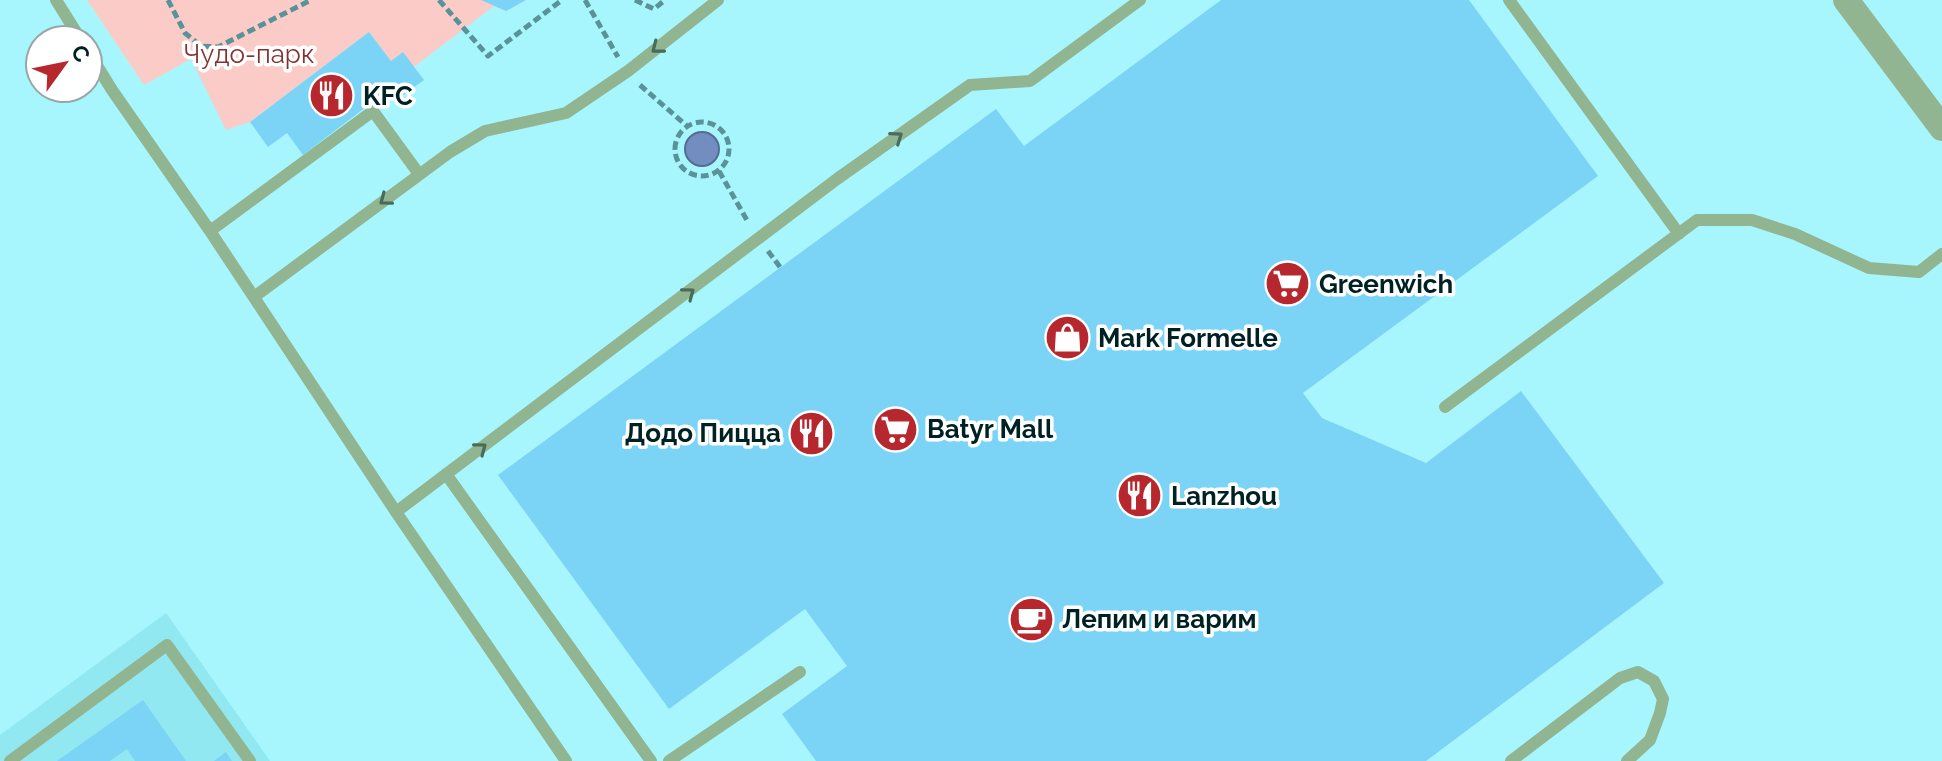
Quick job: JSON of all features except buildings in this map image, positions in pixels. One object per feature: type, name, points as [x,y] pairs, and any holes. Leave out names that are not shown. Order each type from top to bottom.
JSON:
[{"type":"street","points":[[1846,0],[1942,128]]},
{"type":"lane","points":[[56,0],[71,24]]},
{"type":"lane","points":[[254,297],[450,152],[485,131],[566,113],[628,71],[718,0]]},
{"type":"lane","points":[[396,512],[837,179],[970,85],[1030,81],[1140,0]]},
{"type":"lane","points":[[1509,0],[1679,234]]},
{"type":"lane","points":[[104,77],[566,761]]},
{"type":"lane","points":[[210,231],[373,111],[419,174]]},
{"type":"lane","points":[[1445,407],[1697,220],[1752,220],[1795,234],[1869,268],[1919,272],[1942,254]]},
{"type":"lane","points":[[446,474],[651,761]]},
{"type":"lane","points":[[10,761],[167,645],[250,761]]},
{"type":"lane","points":[[669,761],[800,672]]},
{"type":"lane","points":[[1511,761],[1620,678],[1638,672],[1654,681],[1663,699],[1650,740],[1627,761]]},
{"type":"path","points":[[168,0],[185,33],[201,46],[218,47],[311,0]]},
{"type":"path","points":[[439,0],[488,56],[562,0]]},
{"type":"path","points":[[585,0],[620,61]]},
{"type":"path","points":[[635,0],[654,9],[665,0]]},
{"type":"path","points":[[634,79],[687,126]]},
{"type":"path","points":[[704,121],[721,129],[730,146],[729,155],[719,171],[694,176],[680,165],[675,149],[680,132],[687,126],[704,121]]},
{"type":"path","points":[[719,171],[750,226]]},
{"type":"path","points":[[767,251],[780,267]]},
{"type":"shaded area","points":[[702,132],[714,137],[719,149],[714,161],[702,166],[690,161],[685,149],[690,137]]},
{"type":"shaded area","points":[[166,613],[270,761],[0,761],[0,735]]},
{"type":"green space","name":"Чудо-парк","points":[[87,0],[526,0],[506,11],[494,6],[414,67],[391,61],[369,32],[250,122],[226,130],[191,59],[144,85]]},
{"type":"place","name":"KFC","points":[[332,96]]},
{"type":"place","name":"Greenwich","points":[[1288,284]]},
{"type":"place","name":"Mark Formelle","points":[[1067,338]]},
{"type":"place","name":"Batyr Mall","points":[[896,429]]},
{"type":"place","name":"Додо Пицца","points":[[812,433]]},
{"type":"place","name":"Lanzhou","points":[[1140,496]]},
{"type":"place","name":"Лепим и варим","points":[[1031,619]]}]
